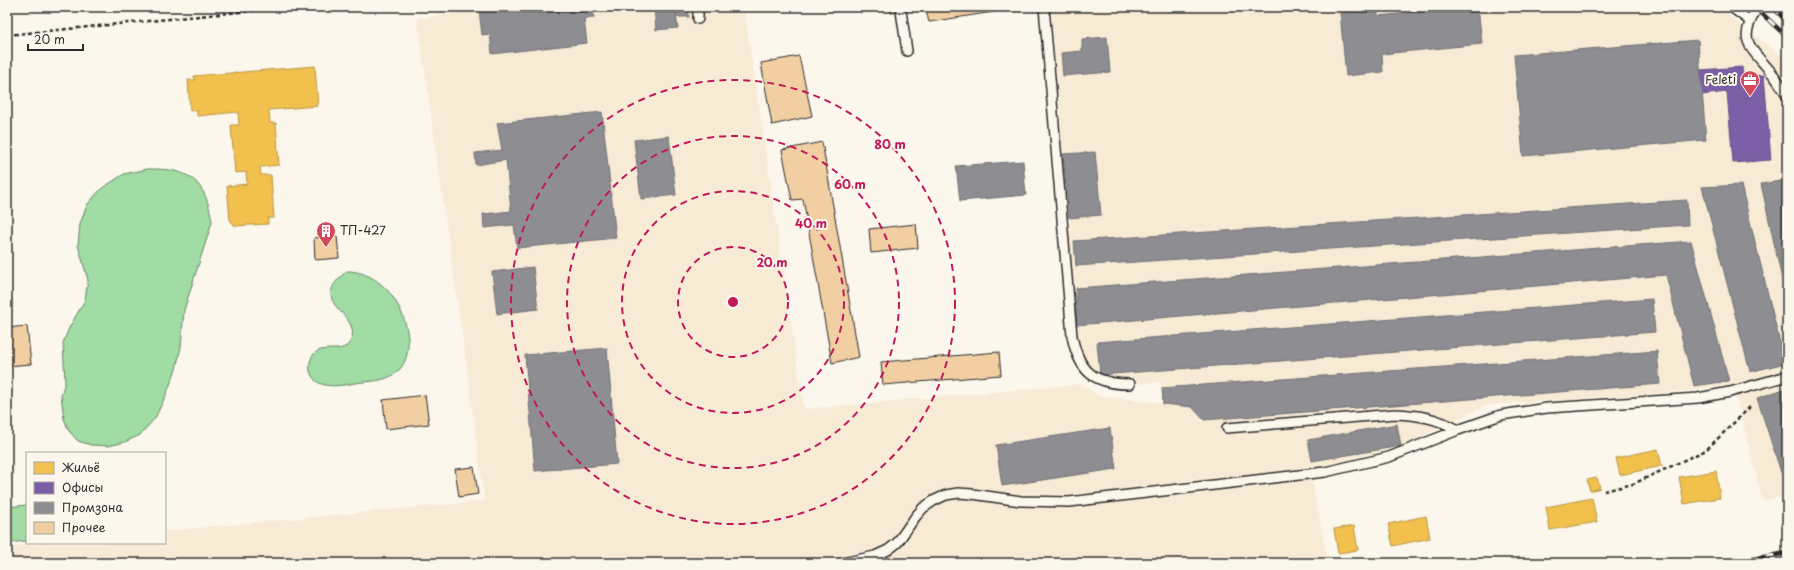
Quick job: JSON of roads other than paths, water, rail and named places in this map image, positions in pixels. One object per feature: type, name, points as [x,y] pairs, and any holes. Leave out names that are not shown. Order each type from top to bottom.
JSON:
[{"type":"lane","points":[[698,7],[698,19]]},
{"type":"lane","points":[[1044,7],[1072,336],[1075,351],[1080,364],[1089,374],[1102,381],[1116,384],[1130,384]]},
{"type":"lane","points":[[1731,7],[1750,21]]},
{"type":"lane","points":[[1758,7],[1750,21],[1746,33],[1748,42],[1753,52],[1771,72],[1787,95]]},
{"type":"lane","points":[[901,11],[907,51]]},
{"type":"lane","points":[[842,563],[875,556],[888,550],[898,543],[923,508],[946,495],[958,493],[1021,500],[1069,502],[1347,468],[1389,457],[1501,415],[1523,411],[1698,398],[1730,392],[1787,376]]},
{"type":"lane","points":[[1227,428],[1401,414],[1430,417],[1458,430]]},
{"type":"railway","points":[[1755,7],[1787,37]]},
{"type":"railway","points":[[1773,7],[1787,22]]},
{"type":"railway","points":[[1783,7],[1787,12]]},
{"type":"railway","points":[[1730,563],[1787,553]]},
{"type":"place","name":"Feleti","points":[[1750,97]]},
{"type":"place","name":"ТП-427","points":[[326,248]]}]
